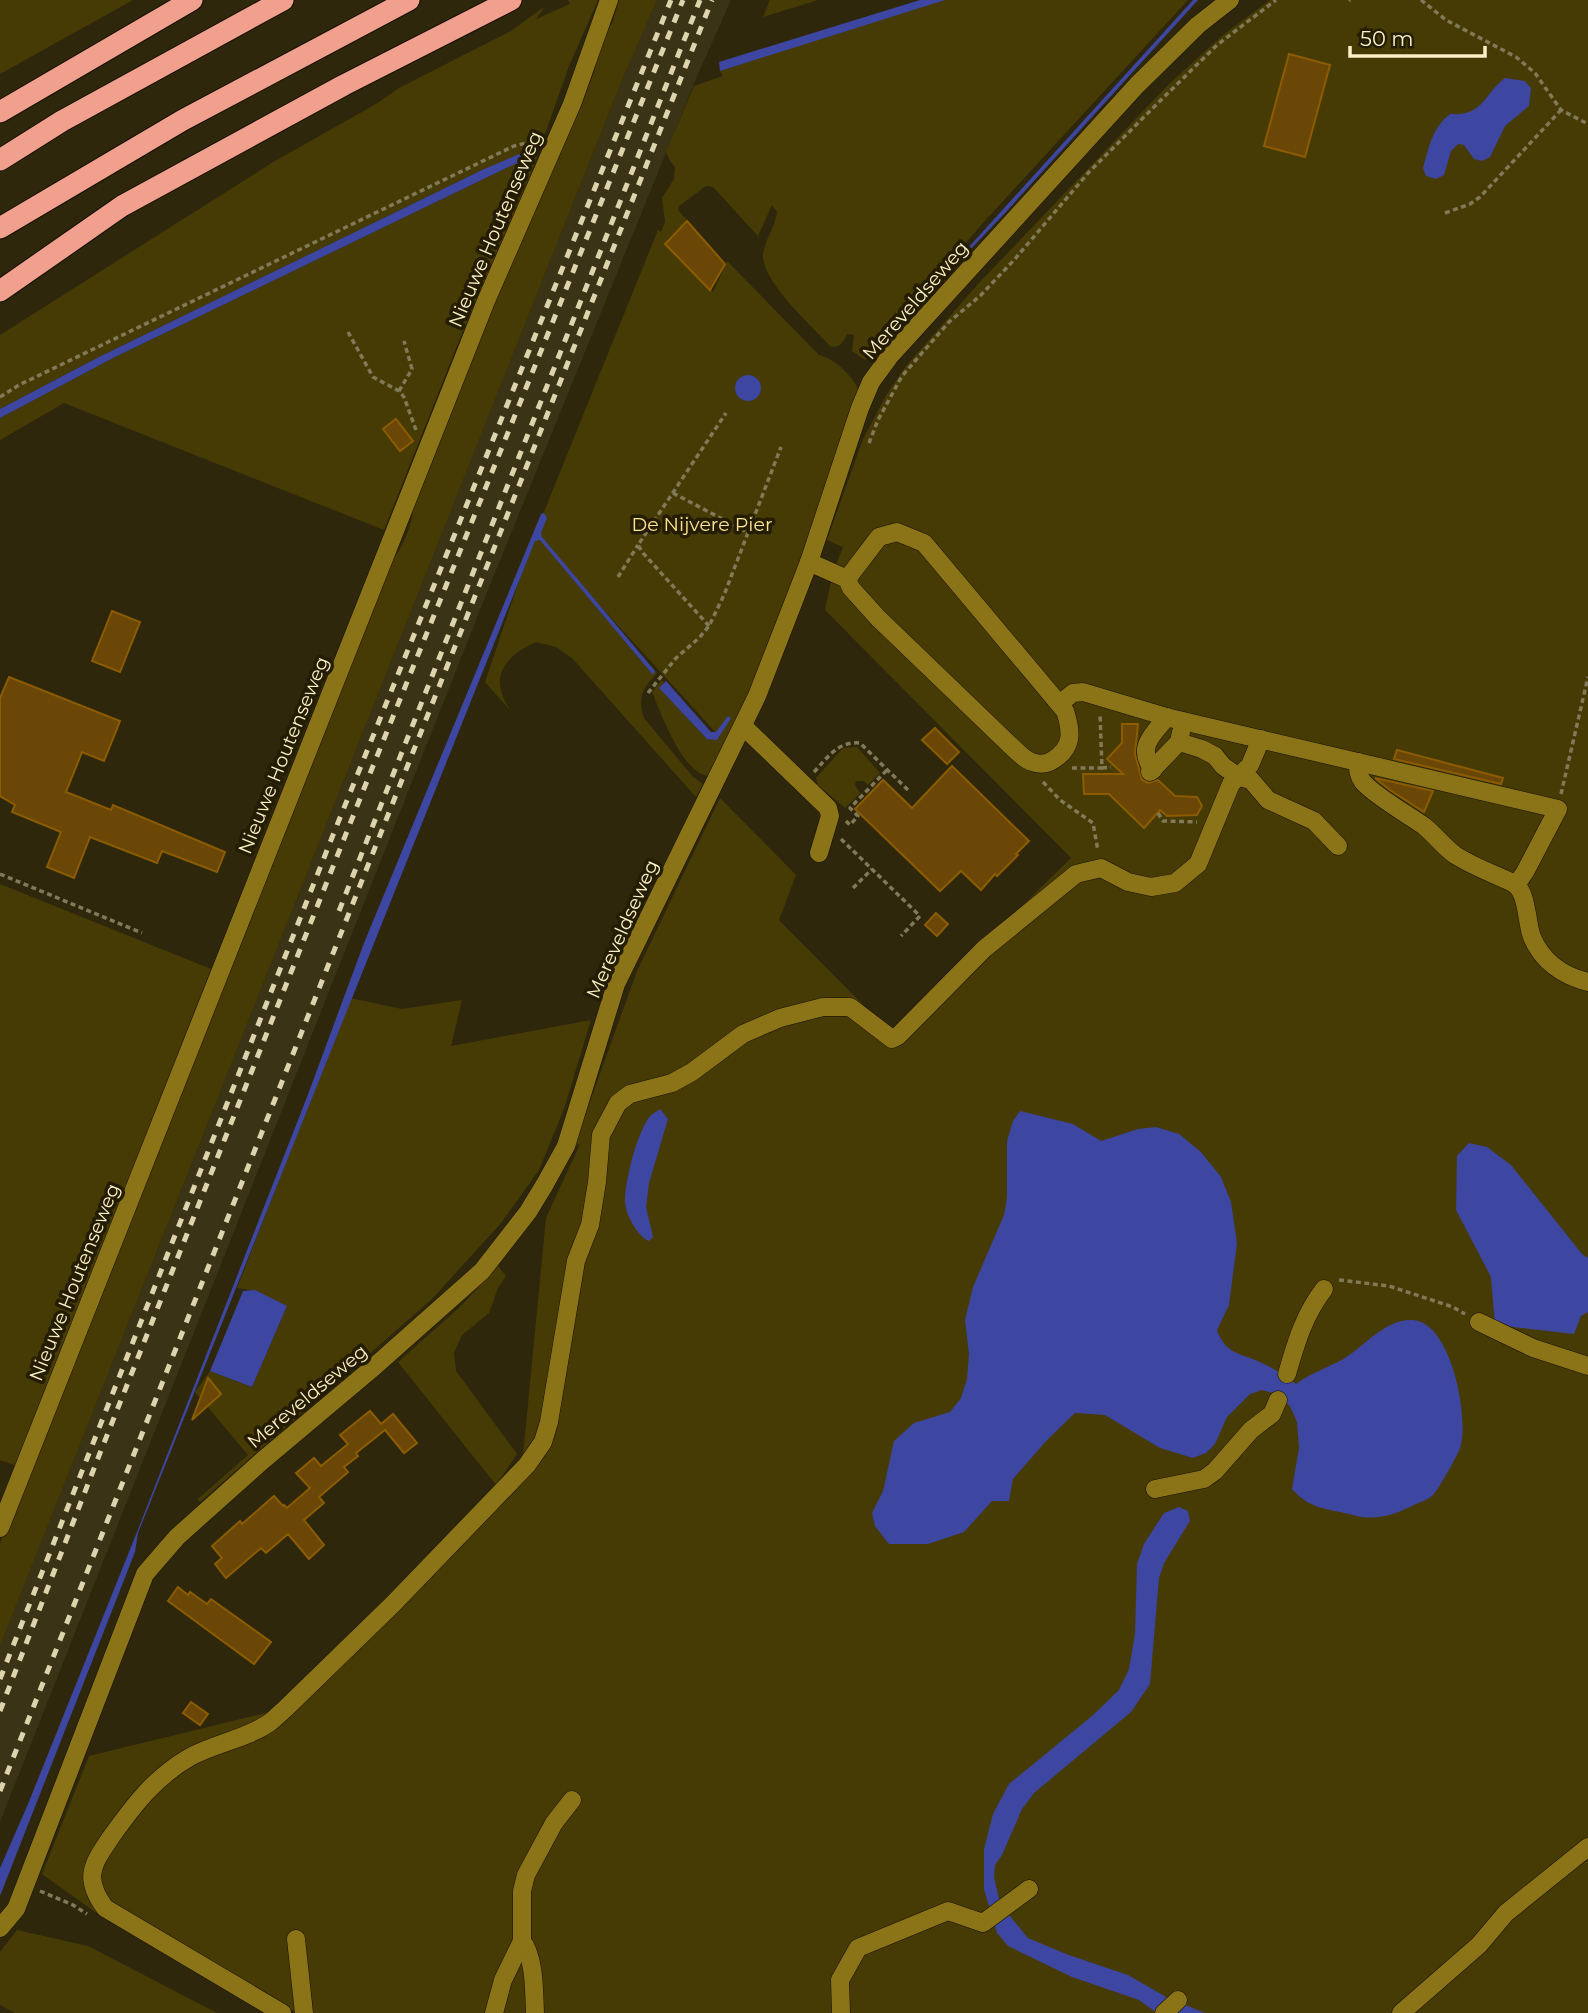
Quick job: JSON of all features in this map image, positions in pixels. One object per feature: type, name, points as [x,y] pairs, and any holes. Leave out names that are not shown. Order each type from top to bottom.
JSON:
[{"type":"highway","points":[[0,112],[192,0]]},
{"type":"highway","points":[[0,160],[62,121],[283,0]]},
{"type":"highway","points":[[0,228],[183,120],[409,0]]},
{"type":"highway","points":[[0,291],[122,206],[344,85],[511,0]]},
{"type":"street","name":"Mereveldseweg","points":[[0,1928],[16,1909],[145,1574],[177,1537],[252,1469],[385,1358],[482,1271],[528,1212],[566,1146],[617,984],[743,726],[809,562],[871,382],[884,363],[1137,85],[1198,25],[1230,0]]},
{"type":"street","name":"Nieuwe Houtenseweg","points":[[0,1528],[486,301],[572,104],[606,7]]},
{"type":"street","points":[[809,562],[847,579],[851,588],[878,618],[1010,745],[1038,763],[1064,753],[1070,726],[1065,711],[925,543],[897,532],[879,537],[847,579]]},
{"type":"street","points":[[1059,704],[1073,693],[1083,692],[1175,719],[1558,809],[1516,885]]},
{"type":"street","points":[[1175,719],[1180,742]]},
{"type":"street","points":[[1175,719],[1147,741],[1146,752],[1151,771],[1180,742]]},
{"type":"street","points":[[743,726],[828,808],[830,814],[819,853]]},
{"type":"street","points":[[282,2013],[105,1908],[94,1892],[91,1875],[95,1859],[149,1787],[163,1774],[191,1756],[269,1724],[393,1604],[527,1465],[543,1442],[549,1422],[576,1261],[590,1225],[601,1135],[618,1102],[630,1094],[672,1083],[692,1072],[743,1034],[780,1018],[823,1007],[850,1007],[892,1039],[984,949],[1076,874],[1101,868],[1128,882],[1151,887],[1175,883],[1198,864],[1225,796],[1237,776],[1250,765],[1261,739]]},
{"type":"street","points":[[1180,742],[1215,756],[1237,776],[1251,780],[1268,800],[1314,821],[1338,846]]},
{"type":"street","points":[[1358,762],[1358,774],[1366,785],[1428,830],[1456,855],[1489,874],[1516,885],[1523,893],[1532,937],[1542,955],[1555,968],[1588,982]]},
{"type":"street","points":[[1287,1374],[1299,1332],[1310,1308],[1324,1289]]},
{"type":"street","points":[[1479,1322],[1533,1348],[1588,1366]]},
{"type":"street","points":[[1154,1489],[1204,1479],[1215,1471],[1251,1430],[1272,1414],[1278,1400]]},
{"type":"street","points":[[535,2013],[535,1983],[522,1941],[522,1891],[526,1875],[548,1833],[572,1800]]},
{"type":"street","points":[[1401,2013],[1479,1945],[1506,1913],[1588,1847]]},
{"type":"street","points":[[841,2013],[840,1980],[858,1948],[947,1911],[983,1923],[1029,1889]]},
{"type":"street","points":[[296,1939],[304,2013]]},
{"type":"street","points":[[494,2013],[503,1980],[522,1941]]},
{"type":"street","points":[[1164,2013],[1178,2000]]},
{"type":"path","points":[[868,445],[902,376],[949,322],[981,295],[1089,172],[1153,108],[1217,45],[1276,0]]},
{"type":"path","points":[[1421,0],[1446,20],[1516,57],[1535,73],[1561,110],[1587,123]]},
{"type":"path","points":[[1445,213],[1471,204],[1480,197],[1561,110]]},
{"type":"path","points":[[0,397],[19,385],[514,146],[557,138]]},
{"type":"path","points":[[348,332],[373,377],[399,391],[407,402],[417,433],[429,443]]},
{"type":"path","points":[[399,391],[412,369],[404,341]]},
{"type":"path","points":[[618,577],[726,414]]},
{"type":"path","points":[[648,693],[676,658],[709,626],[724,595],[781,447]]},
{"type":"path","points":[[673,493],[747,532]]},
{"type":"path","points":[[638,545],[709,626]]},
{"type":"path","points":[[1558,809],[1588,677]]},
{"type":"path","points":[[1100,698],[1102,768]]},
{"type":"path","points":[[816,769],[839,746],[849,742],[860,743],[909,791]]},
{"type":"path","points":[[1038,763],[1059,769],[1111,767]]},
{"type":"path","points":[[1038,763],[1047,787],[1060,800],[1093,823],[1101,868]]},
{"type":"path","points":[[887,769],[850,808],[858,816],[839,837],[920,916],[901,936]]},
{"type":"path","points":[[1158,813],[1163,821],[1200,822]]},
{"type":"path","points":[[830,814],[841,816],[850,825]]},
{"type":"path","points":[[853,888],[872,869]]},
{"type":"path","points":[[0,874],[142,933]]},
{"type":"path","points":[[1324,1289],[1335,1279],[1390,1286],[1453,1307],[1479,1322]]},
{"type":"path","points":[[25,1885],[73,1905],[92,1917]]},
{"type":"shaded area","points":[[657,0],[731,0],[698,74],[486,595],[0,1822],[0,1646],[620,85]]},
{"type":"shaded area","points":[[920,0],[945,0],[720,71],[719,62]]},
{"type":"shaded area","points":[[1193,0],[1198,0],[1005,213],[889,335]]},
{"type":"shaded area","points":[[1505,78],[1525,81],[1531,88],[1529,106],[1505,126],[1490,157],[1482,161],[1474,159],[1464,145],[1458,144],[1451,151],[1444,175],[1436,179],[1426,176],[1423,168],[1439,125],[1450,114],[1470,112],[1477,108]]},
{"type":"shaded area","points":[[519,154],[523,159],[519,162],[115,357],[0,418],[0,409],[97,358]]},
{"type":"shaded area","points":[[748,375],[757,379],[761,388],[757,397],[748,401],[739,397],[735,388],[739,379]]},
{"type":"shaded area","points":[[544,513],[547,518],[542,537],[655,671],[653,675],[540,540],[535,541],[138,1533],[135,1552],[0,1896],[0,1868],[137,1532],[307,1097],[364,943],[541,514]]},
{"type":"shaded area","points":[[666,681],[711,732],[716,732],[728,716],[731,718],[717,740],[707,739],[659,688]]},
{"type":"shaded area","points":[[660,1109],[668,1119],[649,1183],[646,1207],[653,1237],[649,1241],[632,1223],[625,1199],[639,1136],[649,1118]]},
{"type":"shaded area","points":[[1020,1111],[1073,1124],[1101,1141],[1138,1129],[1156,1127],[1179,1134],[1201,1152],[1221,1177],[1231,1202],[1237,1243],[1229,1305],[1217,1330],[1231,1350],[1270,1367],[1296,1384],[1347,1357],[1391,1325],[1411,1320],[1425,1324],[1447,1352],[1462,1416],[1460,1448],[1433,1495],[1380,1517],[1357,1516],[1311,1504],[1292,1489],[1299,1448],[1297,1422],[1290,1406],[1277,1394],[1262,1390],[1250,1394],[1227,1417],[1215,1444],[1206,1453],[1193,1458],[1160,1448],[1105,1415],[1075,1413],[1013,1479],[1009,1501],[992,1501],[964,1532],[928,1544],[889,1544],[875,1526],[872,1513],[883,1491],[894,1441],[914,1423],[950,1412],[961,1398],[967,1379],[969,1354],[965,1320],[973,1287],[1004,1215],[1007,1197],[1007,1141],[1013,1121]]},
{"type":"shaded area","points":[[1469,1143],[1487,1147],[1511,1165],[1588,1258],[1588,1312],[1581,1316],[1574,1334],[1495,1325],[1491,1277],[1456,1210],[1457,1156]]},
{"type":"shaded area","points":[[255,1290],[287,1306],[252,1387],[210,1371],[243,1291]]},
{"type":"shaded area","points":[[1179,1507],[1188,1511],[1190,1521],[1164,1563],[1159,1578],[1150,1684],[1131,1712],[1034,1793],[1022,1809],[995,1865],[994,1877],[999,1899],[1028,1938],[1128,1975],[1168,1998],[1205,2013],[1157,2013],[1139,2000],[1072,1977],[1008,1946],[997,1933],[984,1889],[984,1849],[993,1814],[1009,1784],[1092,1716],[1119,1690],[1129,1669],[1135,1634],[1137,1564],[1144,1544],[1164,1513]]},
{"type":"green space","points":[[0,0],[133,0],[0,74]]},
{"type":"green space","points":[[568,0],[598,0],[569,66],[530,176],[458,343],[384,530],[64,403],[0,440],[0,418],[115,357],[519,162],[482,170],[97,358],[0,409],[0,335],[275,161],[376,104],[399,88],[511,31],[541,9],[544,8],[536,19],[570,4]]},
{"type":"green space","points":[[619,0],[657,0],[620,85],[0,1646],[0,1543],[25,1479],[32,1470],[43,1444],[389,564],[407,535],[413,502],[487,315],[555,157],[581,107],[594,72],[605,29],[612,24]]},
{"type":"green space","points":[[770,0],[818,0],[763,17]]},
{"type":"green space","name":"De Nijvere Pier","points":[[934,0],[1188,0],[982,224],[865,360],[852,351],[854,335],[847,334],[841,344],[831,347],[789,303],[770,277],[763,254],[777,212],[772,205],[758,236],[713,187],[706,186],[679,206],[678,210],[687,220],[667,240],[713,292],[727,261],[819,355],[844,370],[860,395],[762,674],[710,776],[700,773],[682,755],[652,692],[662,680],[664,683],[659,688],[707,739],[720,737],[550,551],[652,674],[655,671],[657,673],[648,683],[641,698],[644,718],[693,777],[703,784],[696,797],[572,658],[556,647],[536,642],[515,654],[502,670],[501,688],[511,711],[485,682],[535,534],[658,230],[661,232],[665,222],[662,198],[674,179],[675,167],[666,152],[694,86],[723,76],[720,71]]},
{"type":"green space","points":[[1270,0],[1588,0],[1588,2013],[297,2013],[116,1906],[89,1898],[99,1914],[95,1912],[42,1874],[89,1756],[273,1711],[522,1466],[546,1218],[580,1144],[574,1146],[637,971],[720,798],[796,875],[779,920],[892,1034],[1071,858],[825,610],[833,572],[843,547],[827,540],[863,439],[887,394],[906,366],[979,283],[1168,85],[1223,35]]},
{"type":"green space","points":[[857,747],[880,773],[868,785],[864,781],[856,781],[855,785],[860,793],[845,808],[818,785],[816,778],[843,748]]},
{"type":"green space","points":[[0,884],[211,969],[17,1466],[0,1460]]},
{"type":"green space","points":[[350,998],[402,1009],[462,1000],[451,1046],[591,1020],[564,1109],[539,1170],[501,1223],[432,1299],[200,1502],[198,1499],[248,1455],[195,1392],[210,1371],[252,1387],[287,1306],[249,1290],[237,1288]]},
{"type":"green space","points":[[498,1266],[506,1276],[498,1288],[489,1313],[462,1335],[454,1353],[456,1371],[517,1454],[496,1485],[398,1362],[460,1307]]},
{"type":"green space","points":[[17,1930],[88,1946],[217,2013],[15,2013],[0,2005],[0,1952]]},
{"type":"building","points":[[1289,54],[1330,65],[1305,157],[1264,146]]},
{"type":"building","points":[[687,221],[725,264],[710,290],[665,244]]},
{"type":"building","points":[[396,419],[413,441],[400,451],[383,429]]},
{"type":"building","points":[[112,611],[140,622],[120,672],[92,661]]},
{"type":"building","points":[[9,677],[120,721],[104,761],[82,752],[66,792],[111,810],[113,805],[225,852],[217,872],[162,851],[157,863],[90,837],[74,878],[47,867],[61,832],[12,812],[15,805],[0,796],[0,698]]},
{"type":"building","points":[[1122,724],[1138,724],[1135,754],[1142,780],[1148,783],[1158,780],[1175,796],[1197,797],[1202,806],[1197,815],[1167,816],[1160,810],[1144,828],[1109,794],[1084,794],[1083,774],[1123,774],[1107,759],[1122,743]]},
{"type":"building","points":[[935,728],[959,752],[947,764],[922,740]]},
{"type":"building","points":[[1397,750],[1503,778],[1501,784],[1394,759]]},
{"type":"building","points":[[952,766],[1029,841],[981,890],[961,871],[940,891],[855,809],[883,780],[912,808]]},
{"type":"building","points":[[1375,778],[1433,791],[1424,812],[1390,790]]},
{"type":"building","points":[[936,913],[948,924],[937,936],[925,925]]},
{"type":"building","points":[[208,1378],[221,1394],[192,1420]]},
{"type":"building","points":[[370,1411],[381,1424],[393,1414],[417,1443],[404,1453],[385,1430],[356,1453],[358,1456],[344,1467],[348,1472],[319,1497],[324,1503],[304,1520],[324,1545],[309,1559],[288,1534],[266,1553],[261,1548],[226,1578],[215,1564],[222,1558],[212,1546],[274,1496],[287,1508],[310,1488],[296,1473],[314,1458],[321,1466],[348,1444],[340,1435]]},
{"type":"building","points":[[178,1587],[207,1604],[211,1599],[271,1642],[254,1664],[168,1601]]},
{"type":"building","points":[[191,1702],[208,1714],[200,1725],[183,1713]]},
{"type":"railway","points":[[0,1679],[333,835],[671,0]]},
{"type":"railway","points":[[0,1711],[369,776],[683,0]]},
{"type":"railway","points":[[339,911],[700,0]]},
{"type":"railway","points":[[0,1791],[712,0]]}]
